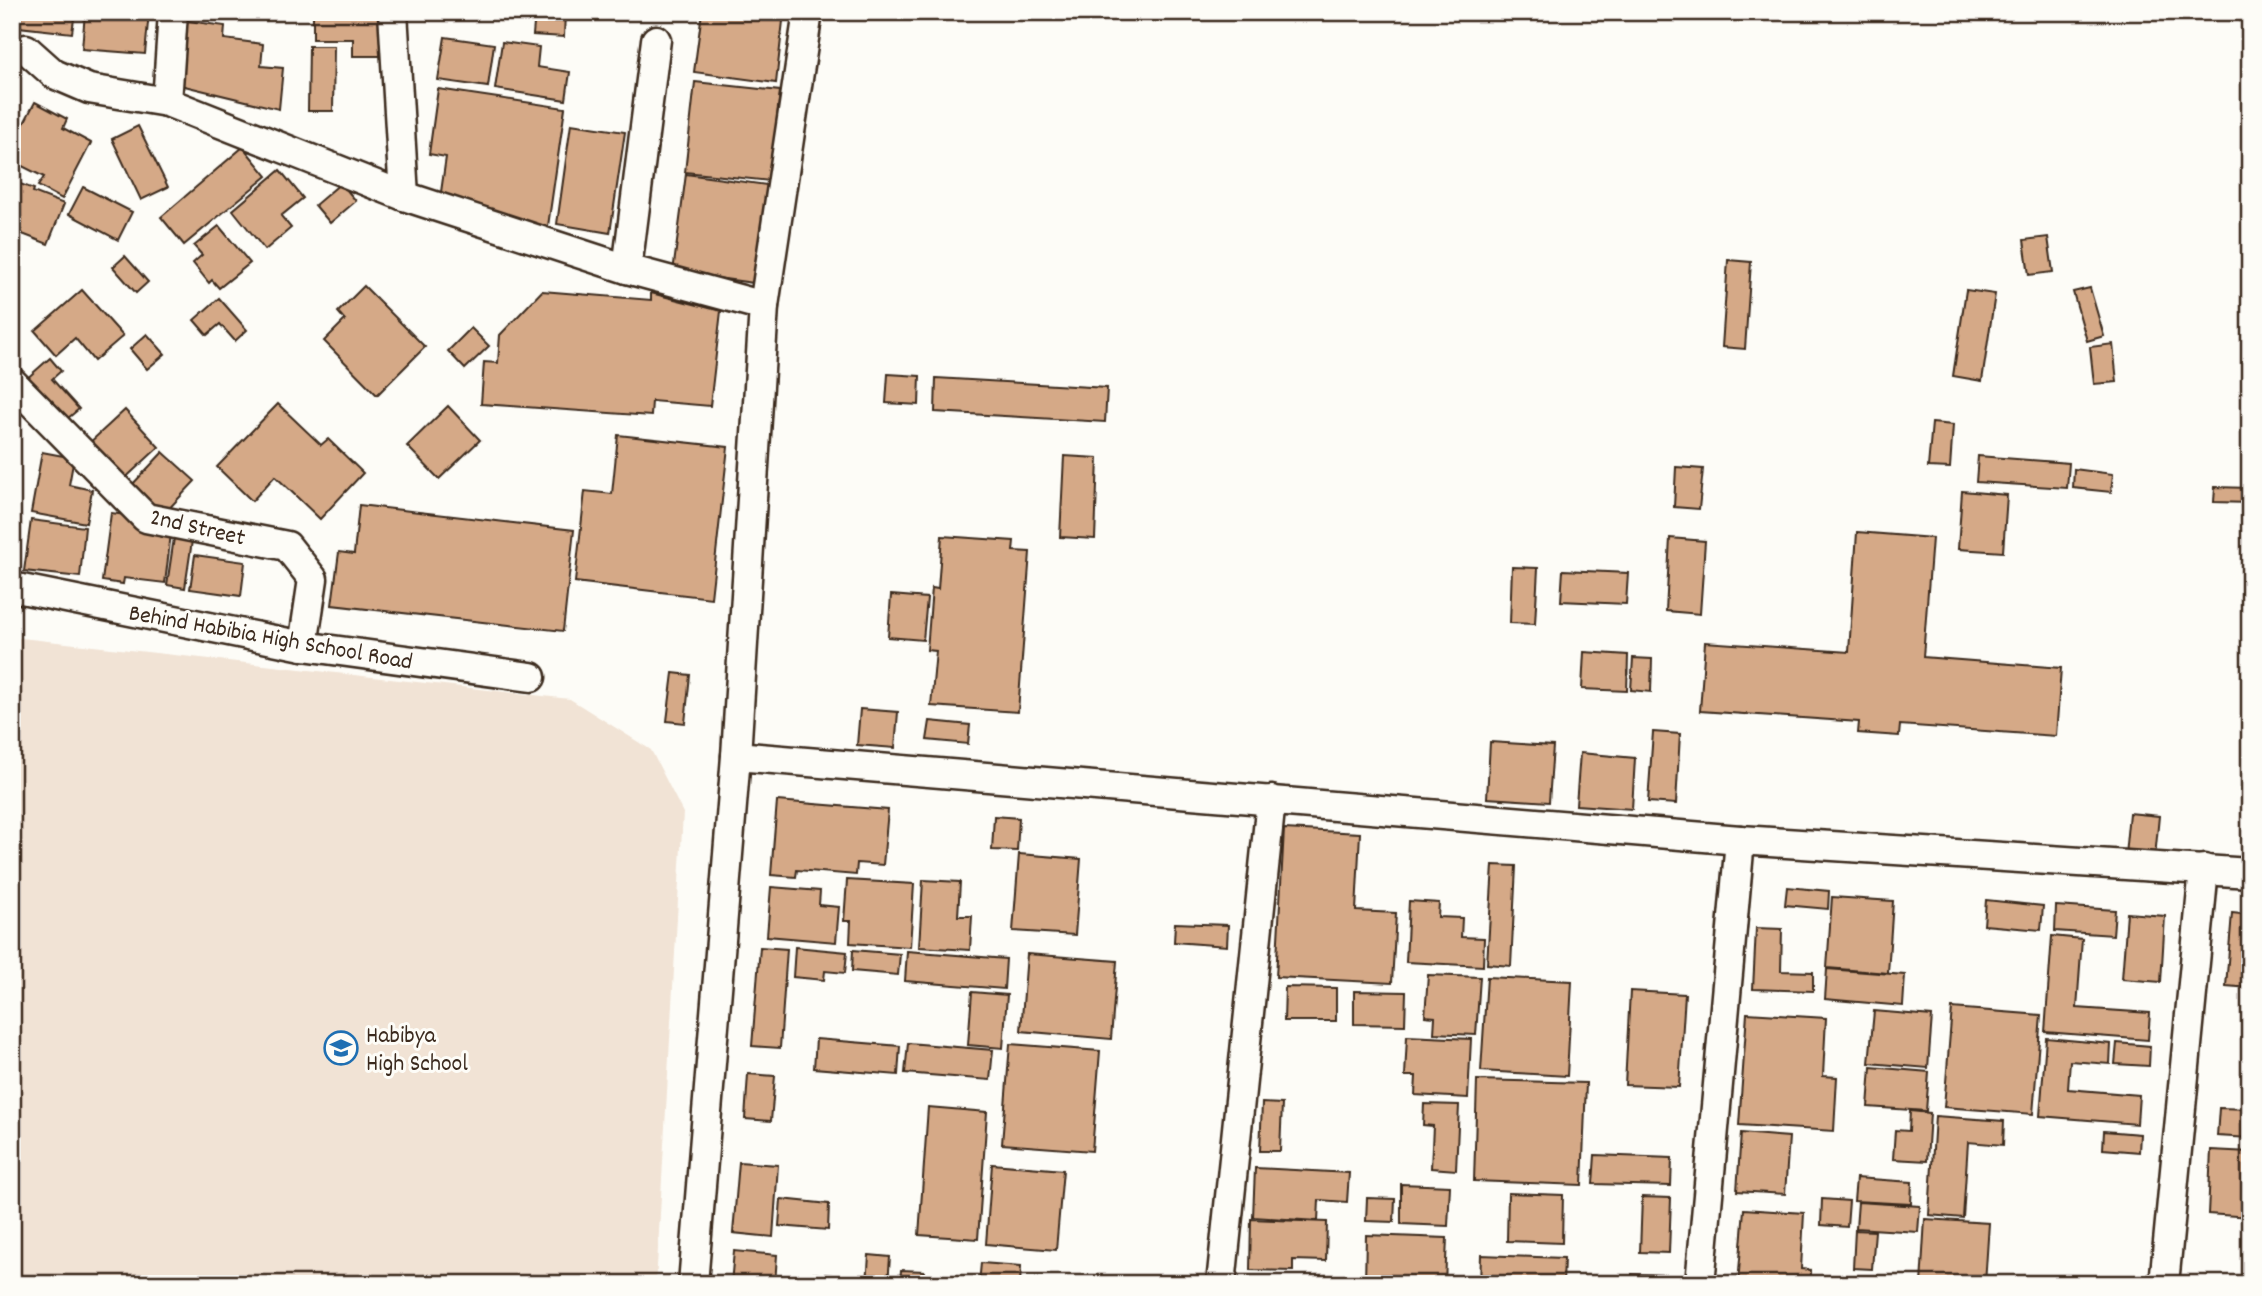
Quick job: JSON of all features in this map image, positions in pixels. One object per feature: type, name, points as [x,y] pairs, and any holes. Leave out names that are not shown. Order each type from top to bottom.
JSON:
[{"type":"street","points":[[167,102],[173,12]]},
{"type":"street","points":[[393,12],[404,196]]},
{"type":"street","points":[[694,1284],[737,756],[764,306],[808,12]]},
{"type":"street","points":[[627,270],[656,40]]},
{"type":"street","points":[[26,49],[54,74],[89,89],[167,102],[404,196],[627,270],[764,306]]},
{"type":"street","name":"2nd Street","points":[[12,382],[146,518],[287,546],[313,579],[303,646]]},
{"type":"street","name":"Behind Habibia High School Road","points":[[12,587],[303,646],[531,677]]},
{"type":"street","points":[[737,756],[1740,840],[2250,873]]},
{"type":"street","points":[[1221,1284],[1271,800]]},
{"type":"street","points":[[1700,1284],[1740,840]]},
{"type":"street","points":[[2164,1284],[2204,869]]},
{"type":"shaded area","name":"Habibya High School","points":[[12,637],[570,699],[651,750],[683,813],[656,1284],[12,1284]]},
{"type":"building","points":[[21,12],[75,12],[72,33],[19,27]]},
{"type":"building","points":[[85,12],[149,12],[145,54],[82,49]]},
{"type":"building","points":[[313,12],[385,13],[384,56],[353,56],[353,39],[313,39]]},
{"type":"building","points":[[535,12],[565,12],[564,37],[533,35]]},
{"type":"building","points":[[702,12],[784,12],[776,83],[694,72]]},
{"type":"building","points":[[181,20],[225,26],[224,39],[263,44],[261,66],[283,68],[279,109],[172,83]]},
{"type":"building","points":[[445,37],[494,44],[488,87],[438,80]]},
{"type":"building","points":[[502,42],[539,47],[537,67],[570,72],[566,100],[495,89]]},
{"type":"building","points":[[309,46],[334,46],[333,111],[308,111]]},
{"type":"building","points":[[695,82],[780,91],[770,181],[685,172]]},
{"type":"building","points":[[438,89],[565,108],[548,226],[470,214],[440,199],[446,157],[429,154]]},
{"type":"building","points":[[35,102],[67,119],[63,128],[91,143],[62,199],[38,186],[44,177],[12,161],[12,146]]},
{"type":"building","points":[[571,124],[625,132],[610,233],[557,224]]},
{"type":"building","points":[[138,126],[168,187],[141,200],[112,139]]},
{"type":"building","points":[[243,147],[267,176],[184,245],[161,217]]},
{"type":"building","points":[[280,170],[303,198],[281,216],[291,228],[265,250],[233,210]]},
{"type":"building","points":[[686,174],[767,185],[754,283],[673,272]]},
{"type":"building","points":[[12,181],[64,204],[48,244],[12,230]]},
{"type":"building","points":[[341,183],[356,201],[330,223],[315,205]]},
{"type":"building","points":[[83,187],[132,212],[118,240],[69,214]]},
{"type":"building","points":[[219,226],[250,263],[219,288],[212,280],[209,283],[193,263],[202,255],[194,246]]},
{"type":"building","points":[[2048,237],[2053,272],[2029,275],[2024,240]]},
{"type":"building","points":[[125,256],[148,282],[136,293],[113,267]]},
{"type":"building","points":[[1728,260],[1751,262],[1745,349],[1722,347]]},
{"type":"building","points":[[364,286],[425,347],[377,395],[324,341],[345,320],[338,312]]},
{"type":"building","points":[[2090,288],[2104,336],[2087,341],[2073,292]]},
{"type":"building","points":[[82,290],[123,336],[94,361],[75,338],[56,355],[35,331]]},
{"type":"building","points":[[1966,290],[1995,294],[1982,381],[1953,376]]},
{"type":"building","points":[[542,291],[651,300],[651,293],[721,311],[710,406],[652,401],[651,416],[481,404],[484,362],[498,363],[500,335]]},
{"type":"building","points":[[219,298],[247,330],[235,341],[220,324],[207,335],[194,320]]},
{"type":"building","points":[[471,328],[489,346],[465,369],[448,351]]},
{"type":"building","points":[[147,334],[165,354],[147,369],[130,349]]},
{"type":"building","points":[[2113,344],[2117,382],[2094,384],[2090,347]]},
{"type":"building","points":[[50,358],[61,371],[52,379],[79,409],[62,423],[25,380]]},
{"type":"building","points":[[888,374],[920,376],[919,405],[886,403]]},
{"type":"building","points":[[936,378],[1107,388],[1105,422],[935,412]]},
{"type":"building","points":[[278,404],[321,445],[328,439],[363,473],[320,519],[275,476],[252,501],[217,467]]},
{"type":"building","points":[[448,406],[480,440],[439,479],[407,446]]},
{"type":"building","points":[[125,410],[159,447],[121,482],[87,445]]},
{"type":"building","points":[[1932,423],[1953,425],[1950,468],[1928,467]]},
{"type":"building","points":[[618,435],[728,447],[711,598],[575,582],[585,491],[612,494]]},
{"type":"building","points":[[42,452],[74,458],[69,485],[92,490],[86,523],[31,513]]},
{"type":"building","points":[[163,452],[195,481],[161,517],[130,487]]},
{"type":"building","points":[[1064,456],[1098,458],[1095,539],[1060,537]]},
{"type":"building","points":[[1978,456],[2069,463],[2067,488],[1976,482]]},
{"type":"building","points":[[1676,467],[1703,469],[1699,509],[1674,507]]},
{"type":"building","points":[[2074,469],[2113,474],[2111,492],[2073,488]]},
{"type":"building","points":[[2215,487],[2250,488],[2250,503],[2214,502]]},
{"type":"building","points":[[1962,491],[2007,495],[2003,552],[1958,549]]},
{"type":"building","points":[[359,505],[574,530],[563,631],[332,605],[339,552],[354,554]]},
{"type":"building","points":[[111,513],[126,515],[126,519],[172,525],[165,583],[124,578],[123,584],[102,581]]},
{"type":"building","points":[[31,520],[85,527],[80,577],[24,571]]},
{"type":"building","points":[[175,531],[193,534],[185,588],[167,585]]},
{"type":"building","points":[[1857,532],[1932,538],[1923,657],[2061,668],[2056,736],[1900,725],[1899,736],[1858,733],[1859,722],[1700,711],[1705,642],[1849,652]]},
{"type":"building","points":[[942,536],[1014,541],[1013,551],[1030,552],[1018,712],[931,706],[936,651],[927,650],[932,588],[938,589]]},
{"type":"building","points":[[1670,538],[1705,541],[1700,614],[1666,611]]},
{"type":"building","points":[[195,555],[245,562],[241,596],[190,589]]},
{"type":"building","points":[[1512,567],[1538,568],[1535,624],[1510,623]]},
{"type":"building","points":[[1563,570],[1628,573],[1626,604],[1561,601]]},
{"type":"building","points":[[891,595],[927,598],[923,640],[888,637]]},
{"type":"building","points":[[1584,652],[1628,655],[1627,691],[1582,689]]},
{"type":"building","points":[[1633,658],[1652,659],[1651,692],[1631,690]]},
{"type":"building","points":[[673,673],[690,675],[685,723],[667,721]]},
{"type":"building","points":[[860,709],[898,712],[895,748],[857,745]]},
{"type":"building","points":[[930,721],[970,725],[968,744],[927,740]]},
{"type":"building","points":[[1653,732],[1680,734],[1676,804],[1648,802]]},
{"type":"building","points":[[1490,742],[1553,746],[1549,802],[1487,798]]},
{"type":"building","points":[[1580,753],[1635,758],[1632,809],[1576,805]]},
{"type":"building","points":[[777,801],[888,810],[883,865],[857,863],[856,875],[797,870],[796,877],[771,875]]},
{"type":"building","points":[[2129,813],[2159,816],[2155,857],[2125,855]]},
{"type":"building","points":[[994,816],[1019,818],[1017,851],[992,850]]},
{"type":"building","points":[[1284,829],[1360,833],[1356,911],[1396,913],[1392,983],[1276,977]]},
{"type":"building","points":[[1019,854],[1081,859],[1075,935],[1013,931]]},
{"type":"building","points":[[1493,865],[1516,866],[1511,966],[1487,964]]},
{"type":"building","points":[[847,880],[914,884],[910,947],[850,943],[851,921],[844,921]]},
{"type":"building","points":[[923,880],[960,882],[958,916],[972,916],[970,950],[919,947]]},
{"type":"building","points":[[771,887],[820,891],[819,905],[839,907],[836,942],[767,936]]},
{"type":"building","points":[[1787,887],[1829,891],[1828,909],[1785,905]]},
{"type":"building","points":[[1832,897],[1893,901],[1888,973],[1827,968]]},
{"type":"building","points":[[1986,900],[2043,906],[2041,930],[1984,925]]},
{"type":"building","points":[[1409,901],[1439,903],[1438,917],[1462,918],[1461,937],[1484,938],[1483,966],[1406,962]]},
{"type":"building","points":[[2056,906],[2115,910],[2113,935],[2055,931]]},
{"type":"building","points":[[2127,913],[2165,916],[2161,982],[2122,979]]},
{"type":"building","points":[[2232,913],[2250,915],[2250,988],[2226,986]]},
{"type":"building","points":[[1175,923],[1228,925],[1227,946],[1174,942]]},
{"type":"building","points":[[1756,928],[1782,929],[1781,971],[1813,972],[1813,991],[1753,989]]},
{"type":"building","points":[[2052,936],[2082,939],[2077,1008],[2150,1013],[2148,1040],[2045,1032]]},
{"type":"building","points":[[760,947],[787,949],[780,1048],[752,1046]]},
{"type":"building","points":[[795,947],[847,952],[845,973],[825,971],[824,980],[793,977]]},
{"type":"building","points":[[853,950],[900,954],[898,975],[852,971]]},
{"type":"building","points":[[907,951],[1006,959],[1004,989],[905,981]]},
{"type":"building","points":[[1027,954],[1117,961],[1111,1039],[1021,1031]]},
{"type":"building","points":[[1827,969],[1905,975],[1903,1006],[1825,999]]},
{"type":"building","points":[[1428,975],[1480,977],[1476,1035],[1434,1033],[1435,1017],[1425,1016]]},
{"type":"building","points":[[1487,977],[1572,981],[1567,1076],[1481,1071]]},
{"type":"building","points":[[1285,987],[1336,988],[1336,1021],[1284,1021]]},
{"type":"building","points":[[1354,991],[1406,992],[1405,1025],[1354,1024]]},
{"type":"building","points":[[1630,991],[1685,994],[1679,1087],[1625,1085]]},
{"type":"building","points":[[972,992],[1007,995],[1003,1048],[968,1045]]},
{"type":"building","points":[[1952,1008],[2041,1015],[2033,1114],[1944,1107]]},
{"type":"building","points":[[1874,1011],[1932,1016],[1928,1068],[1869,1063]]},
{"type":"building","points":[[1747,1013],[1826,1018],[1823,1076],[1837,1077],[1834,1131],[1739,1125]]},
{"type":"building","points":[[1407,1036],[1471,1039],[1468,1098],[1415,1095],[1416,1076],[1405,1076]]},
{"type":"building","points":[[2046,1038],[2111,1044],[2110,1064],[2070,1061],[2068,1089],[2139,1095],[2137,1124],[2040,1116]]},
{"type":"building","points":[[816,1039],[900,1046],[898,1075],[814,1068]]},
{"type":"building","points":[[908,1043],[993,1050],[990,1080],[905,1073]]},
{"type":"building","points":[[2117,1043],[2150,1046],[2149,1066],[2115,1064]]},
{"type":"building","points":[[1010,1044],[1100,1051],[1092,1151],[1002,1144]]},
{"type":"building","points":[[1871,1067],[1929,1072],[1926,1111],[1868,1107]]},
{"type":"building","points":[[748,1074],[775,1076],[771,1121],[745,1119]]},
{"type":"building","points":[[1477,1080],[1586,1083],[1582,1185],[1474,1181]]},
{"type":"building","points":[[1262,1103],[1282,1104],[1280,1151],[1260,1151]]},
{"type":"building","points":[[1424,1104],[1459,1105],[1456,1170],[1431,1168],[1433,1126],[1423,1125]]},
{"type":"building","points":[[928,1107],[987,1112],[978,1239],[919,1235]]},
{"type":"building","points":[[2219,1108],[2250,1109],[2250,1138],[2217,1136]]},
{"type":"building","points":[[1910,1111],[1930,1113],[1927,1161],[1893,1159],[1895,1130],[1909,1131]]},
{"type":"building","points":[[1935,1116],[2004,1121],[2003,1145],[1968,1142],[1963,1218],[1929,1215]]},
{"type":"building","points":[[2104,1131],[2140,1134],[2139,1152],[2103,1149]]},
{"type":"building","points":[[1741,1133],[1789,1137],[1785,1194],[1737,1191]]},
{"type":"building","points":[[2211,1150],[2250,1152],[2250,1217],[2208,1214]]},
{"type":"building","points":[[1595,1155],[1672,1158],[1671,1186],[1593,1184]]},
{"type":"building","points":[[739,1162],[778,1165],[773,1237],[733,1233]]},
{"type":"building","points":[[992,1164],[1063,1170],[1056,1250],[986,1244]]},
{"type":"building","points":[[1255,1168],[1349,1173],[1347,1202],[1319,1200],[1318,1221],[1253,1217]]},
{"type":"building","points":[[1856,1178],[1912,1182],[1911,1204],[1854,1201]]},
{"type":"building","points":[[1401,1184],[1450,1186],[1448,1226],[1401,1224]]},
{"type":"building","points":[[1508,1193],[1563,1195],[1562,1243],[1507,1241]]},
{"type":"building","points":[[1642,1197],[1671,1198],[1669,1253],[1640,1252]]},
{"type":"building","points":[[1367,1198],[1395,1199],[1394,1222],[1366,1221]]},
{"type":"building","points":[[781,1199],[829,1204],[828,1230],[779,1226]]},
{"type":"building","points":[[1822,1199],[1849,1201],[1847,1227],[1821,1225]]},
{"type":"building","points":[[1858,1202],[1920,1206],[1918,1232],[1856,1228]]},
{"type":"building","points":[[1744,1209],[1804,1213],[1801,1269],[1811,1270],[1811,1284],[1738,1284]]},
{"type":"building","points":[[1251,1219],[1327,1222],[1326,1261],[1293,1260],[1293,1271],[1250,1270]]},
{"type":"building","points":[[1925,1219],[1989,1223],[1985,1284],[1921,1284]]},
{"type":"building","points":[[1855,1230],[1875,1231],[1872,1269],[1853,1268]]},
{"type":"building","points":[[1366,1235],[1447,1238],[1445,1284],[1365,1284]]},
{"type":"building","points":[[734,1251],[777,1255],[775,1284],[731,1284]]},
{"type":"building","points":[[869,1255],[890,1257],[888,1284],[867,1284]]},
{"type":"building","points":[[1481,1255],[1564,1258],[1563,1284],[1480,1284]]},
{"type":"building","points":[[981,1263],[1021,1266],[1020,1284],[979,1284]]},
{"type":"building","points":[[901,1270],[924,1271],[923,1284],[900,1284]]},
{"type":"building","points":[[806,1273],[859,1277],[859,1284],[805,1284]]},
{"type":"building","points":[[1632,1274],[1666,1275],[1666,1284],[1632,1284]]},
{"type":"building","points":[[1846,1276],[1869,1277],[1868,1284],[1846,1284]]},
{"type":"place","name":"Habibya High School","points":[[341,1048]]}]
